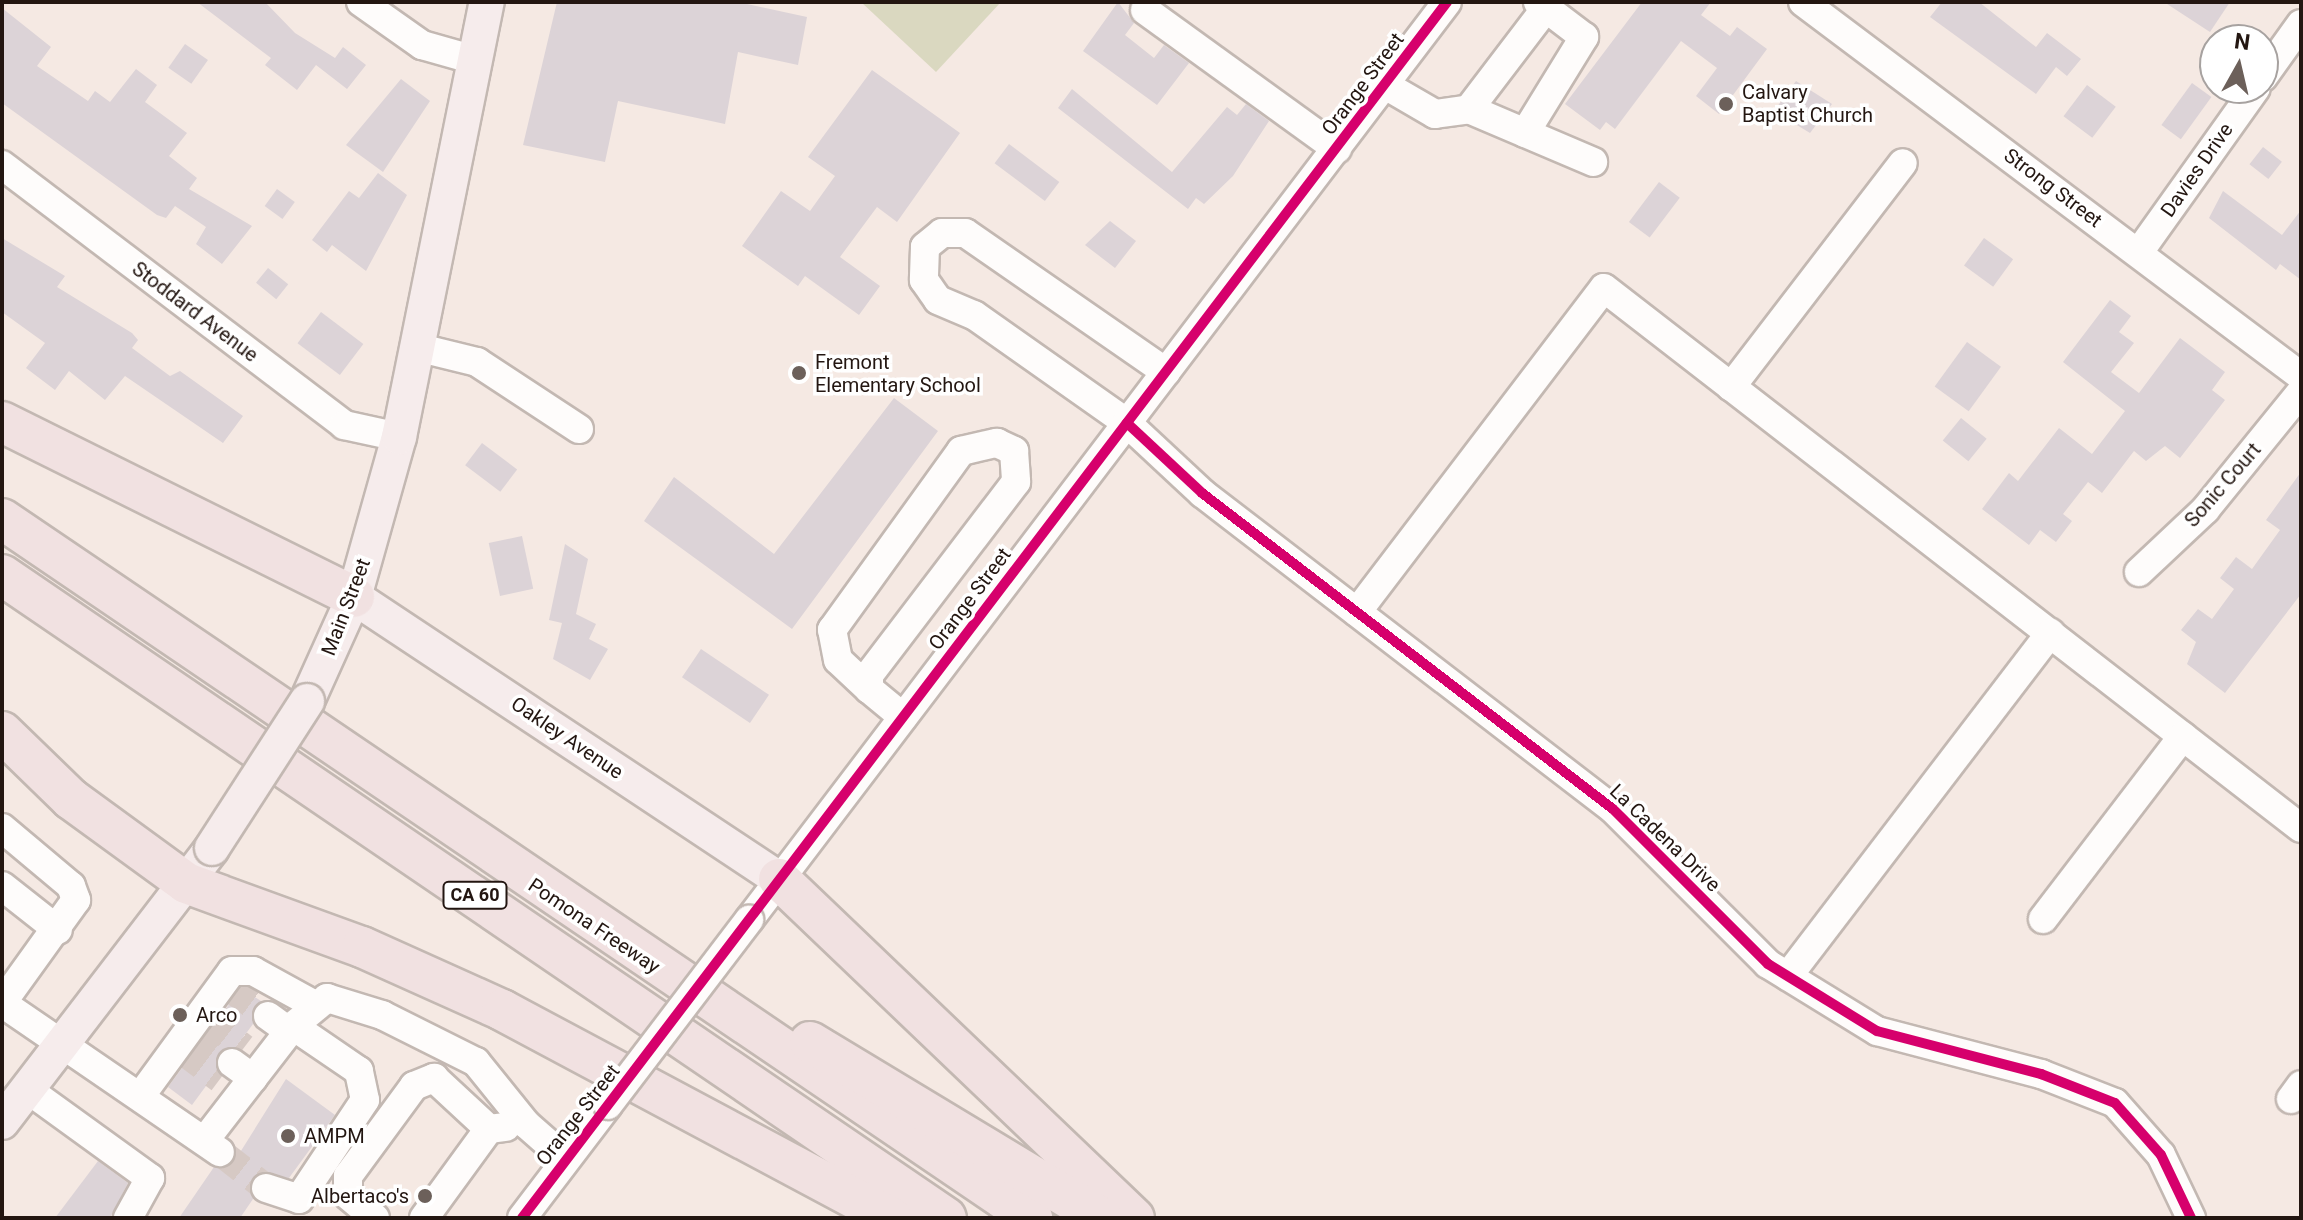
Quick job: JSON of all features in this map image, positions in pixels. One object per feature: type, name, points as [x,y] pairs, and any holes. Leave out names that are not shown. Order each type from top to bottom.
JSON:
[{"type":"highway","points":[[2,422],[354,597]]},
{"type":"highway","name":"Pomona Freeway","points":[[2,519],[541,891],[1032,1218]]},
{"type":"highway","name":"Pomona Freeway","points":[[2,575],[946,1218]]},
{"type":"highway","points":[[2,732],[81,807],[186,883],[362,947],[502,1010],[892,1218]]},
{"type":"highway","points":[[779,879],[1134,1218]]},
{"type":"highway","points":[[541,891],[906,1096],[1102,1218]]},
{"type":"main road","name":"Main Street","points":[[2,1122],[186,883],[276,755],[354,597],[399,437],[487,2]]},
{"type":"main road","name":"Oakley Avenue","points":[[354,597],[779,879]]},
{"type":"street","points":[[361,2],[422,45],[475,60]]},
{"type":"street","name":"Strong Street","points":[[1803,2],[2301,376]]},
{"type":"street","name":"Orange Street","points":[[522,1218],[1337,149],[1439,5]]},
{"type":"street","points":[[1469,109],[1542,5],[1584,37],[1525,133]]},
{"type":"street","points":[[1145,10],[1337,149]]},
{"type":"street","points":[[2279,55],[2301,24]]},
{"type":"street","points":[[1385,85],[1435,114],[1469,109],[1593,162]]},
{"type":"street","name":"Davies Drive","points":[[2139,252],[2245,104]]},
{"type":"street","points":[[1731,387],[1903,163]]},
{"type":"street","name":"Stoddard Avenue","points":[[2,165],[344,425],[399,437]]},
{"type":"street","name":"La Cadena Drive","points":[[1166,372],[965,233],[929,241],[924,280],[938,300],[974,315],[1127,423],[1202,493],[1613,809],[1788,976],[1877,1031],[2041,1074],[2115,1103],[2161,1155],[2191,1218]]},
{"type":"street","points":[[1357,612],[1604,288],[2301,828]]},
{"type":"street","points":[[416,347],[477,362],[579,429]]},
{"type":"street","name":"Sonic Court","points":[[2139,572],[2205,510],[2301,392]]},
{"type":"street","points":[[869,689],[869,675],[1016,482],[1014,451],[997,443],[961,451],[832,630],[838,660],[869,689],[903,717]]},
{"type":"street","points":[[1788,976],[2050,633]]},
{"type":"street","points":[[2043,919],[2183,736]]},
{"type":"street","points":[[2,828],[75,893],[75,907],[2,1003],[142,1094],[212,1146],[258,1052],[313,1004],[327,998],[448,1044],[476,1062],[526,1124],[566,1159]]},
{"type":"street","points":[[2,886],[58,930]]},
{"type":"street","points":[[142,1094],[232,971],[253,971],[313,1004]]},
{"type":"street","points":[[258,1052],[359,1071],[365,1100],[299,1199],[266,1188]]},
{"type":"street","points":[[368,1212],[348,1195],[348,1176],[414,1086],[434,1078],[489,1129]]},
{"type":"street","points":[[27,1089],[150,1178],[128,1218]]},
{"type":"street","points":[[424,1218],[489,1129],[526,1124]]},
{"type":"shaded area","points":[[861,2],[1001,2],[936,72]]},
{"type":"building","points":[[197,2],[265,2],[295,33],[335,58],[343,47],[366,65],[347,89],[316,65],[297,90],[265,65],[271,58]]},
{"type":"building","points":[[557,2],[738,2],[807,17],[798,65],[738,52],[725,124],[618,101],[605,162],[523,145]]},
{"type":"building","points":[[1118,2],[1134,23],[1125,35],[1154,58],[1164,45],[1189,63],[1157,105],[1083,51]]},
{"type":"building","points":[[1642,2],[1711,2],[1701,15],[1730,36],[1737,27],[1767,49],[1719,114],[1696,96],[1717,68],[1681,41],[1615,129],[1606,122],[1600,130],[1565,104]]},
{"type":"building","points":[[1942,2],[1979,2],[2036,47],[2047,33],[2081,59],[2067,76],[2056,67],[2036,94],[1930,17]]},
{"type":"building","points":[[2164,2],[2230,2],[2215,24],[2199,25]]},
{"type":"building","points":[[2,8],[51,47],[37,66],[88,101],[95,91],[110,102],[136,69],[157,85],[145,102],[187,133],[169,156],[197,178],[189,189],[252,226],[222,264],[196,244],[206,227],[175,206],[166,218],[157,215],[2,103]]},
{"type":"building","points":[[185,44],[208,60],[191,84],[168,68]]},
{"type":"building","points":[[872,70],[960,133],[897,222],[877,207],[840,257],[880,286],[859,315],[805,276],[798,286],[742,246],[781,191],[810,211],[835,176],[808,157]]},
{"type":"building","points":[[401,79],[430,101],[383,172],[346,145]]},
{"type":"building","points":[[1796,81],[1832,104],[1810,133],[1774,111]]},
{"type":"building","points":[[2192,83],[2199,88],[2199,104],[2206,104],[2181,139],[2161,125]]},
{"type":"building","points":[[2087,85],[2116,107],[2092,138],[2064,116]]},
{"type":"building","points":[[1072,89],[1172,172],[1227,107],[1237,115],[1246,104],[1269,121],[1233,176],[1204,204],[1196,198],[1188,209],[1058,108]]},
{"type":"building","points":[[1009,144],[1059,182],[1045,201],[995,163]]},
{"type":"building","points":[[2263,147],[2282,162],[2268,179],[2249,164]]},
{"type":"building","points":[[378,173],[407,195],[366,271],[332,245],[327,252],[312,240],[349,191],[359,198]]},
{"type":"building","points":[[1659,182],[1680,198],[1650,238],[1629,222]]},
{"type":"building","points":[[277,189],[295,202],[282,219],[265,206]]},
{"type":"building","points":[[2223,191],[2282,235],[2301,210],[2301,280],[2280,264],[2276,270],[2209,218]]},
{"type":"building","points":[[1110,221],[1136,241],[1115,268],[1085,245]]},
{"type":"building","points":[[2,238],[65,276],[57,287],[132,333],[138,340],[132,348],[170,376],[180,371],[243,416],[223,443],[125,376],[105,400],[69,371],[55,390],[26,368],[45,343],[2,312]]},
{"type":"building","points":[[1984,238],[2013,259],[1993,287],[1964,266]]},
{"type":"building","points":[[268,268],[288,284],[276,299],[256,283]]},
{"type":"building","points":[[2110,300],[2131,316],[2119,332],[2134,343],[2111,372],[2139,393],[2180,338],[2225,372],[2212,390],[2225,400],[2180,458],[2165,446],[2146,461],[2134,451],[2102,493],[2088,482],[2063,514],[2072,521],[2056,542],[2040,530],[2029,545],[1982,509],[2009,473],[2018,481],[2059,428],[2092,454],[2125,411],[2063,362]]},
{"type":"building","points":[[321,312],[363,344],[340,375],[298,343]]},
{"type":"building","points":[[1967,342],[2001,367],[1969,411],[1935,386]]},
{"type":"building","points":[[894,398],[938,431],[792,629],[644,521],[674,477],[774,554]]},
{"type":"building","points":[[1961,418],[1987,439],[1968,461],[1943,441]]},
{"type":"building","points":[[482,443],[517,469],[500,492],[465,465]]},
{"type":"building","points":[[2301,472],[2301,594],[2225,693],[2187,664],[2196,642],[2181,630],[2198,609],[2212,619],[2234,589],[2220,578],[2236,557],[2252,569],[2280,530],[2266,520]]},
{"type":"building","points":[[522,536],[533,589],[500,596],[489,543]]},
{"type":"building","points":[[565,544],[588,559],[576,614],[596,624],[589,639],[608,649],[590,680],[553,659],[562,623],[549,620]]},
{"type":"building","points":[[701,649],[769,695],[750,723],[682,677]]},
{"type":"building","points":[[241,988],[261,1001],[253,1024],[236,1047],[219,1053],[217,1071],[192,1105],[168,1087]]},
{"type":"building","points":[[286,1079],[335,1115],[289,1178],[255,1175],[253,1199],[240,1218],[179,1218],[214,1167],[234,1162]]},
{"type":"building","points":[[98,1161],[128,1183],[110,1218],[55,1218]]},
{"type":"tunnel","points":[[228,987],[268,1016]]},
{"type":"tunnel","points":[[205,1018],[244,1048]]},
{"type":"tunnel","points":[[192,1033],[232,1063]]},
{"type":"tunnel","points":[[180,1049],[220,1079]]},
{"type":"tunnel","points":[[220,1152],[266,1188]]},
{"type":"cycle path","points":[[522,1218],[1447,2]]},
{"type":"cycle path","points":[[1127,423],[1202,493],[1613,809],[1768,964],[1877,1031],[2041,1074],[2115,1103],[2161,1155],[2191,1218]]},
{"type":"place","name":"Calvary Baptist Church","points":[[1726,104]]},
{"type":"place","name":"Fremont Elementary School","points":[[799,373]]},
{"type":"place","name":"Arco","points":[[180,1015]]},
{"type":"place","name":"AMPM","points":[[288,1136]]},
{"type":"place","name":"Albertaco's","points":[[425,1196]]}]
